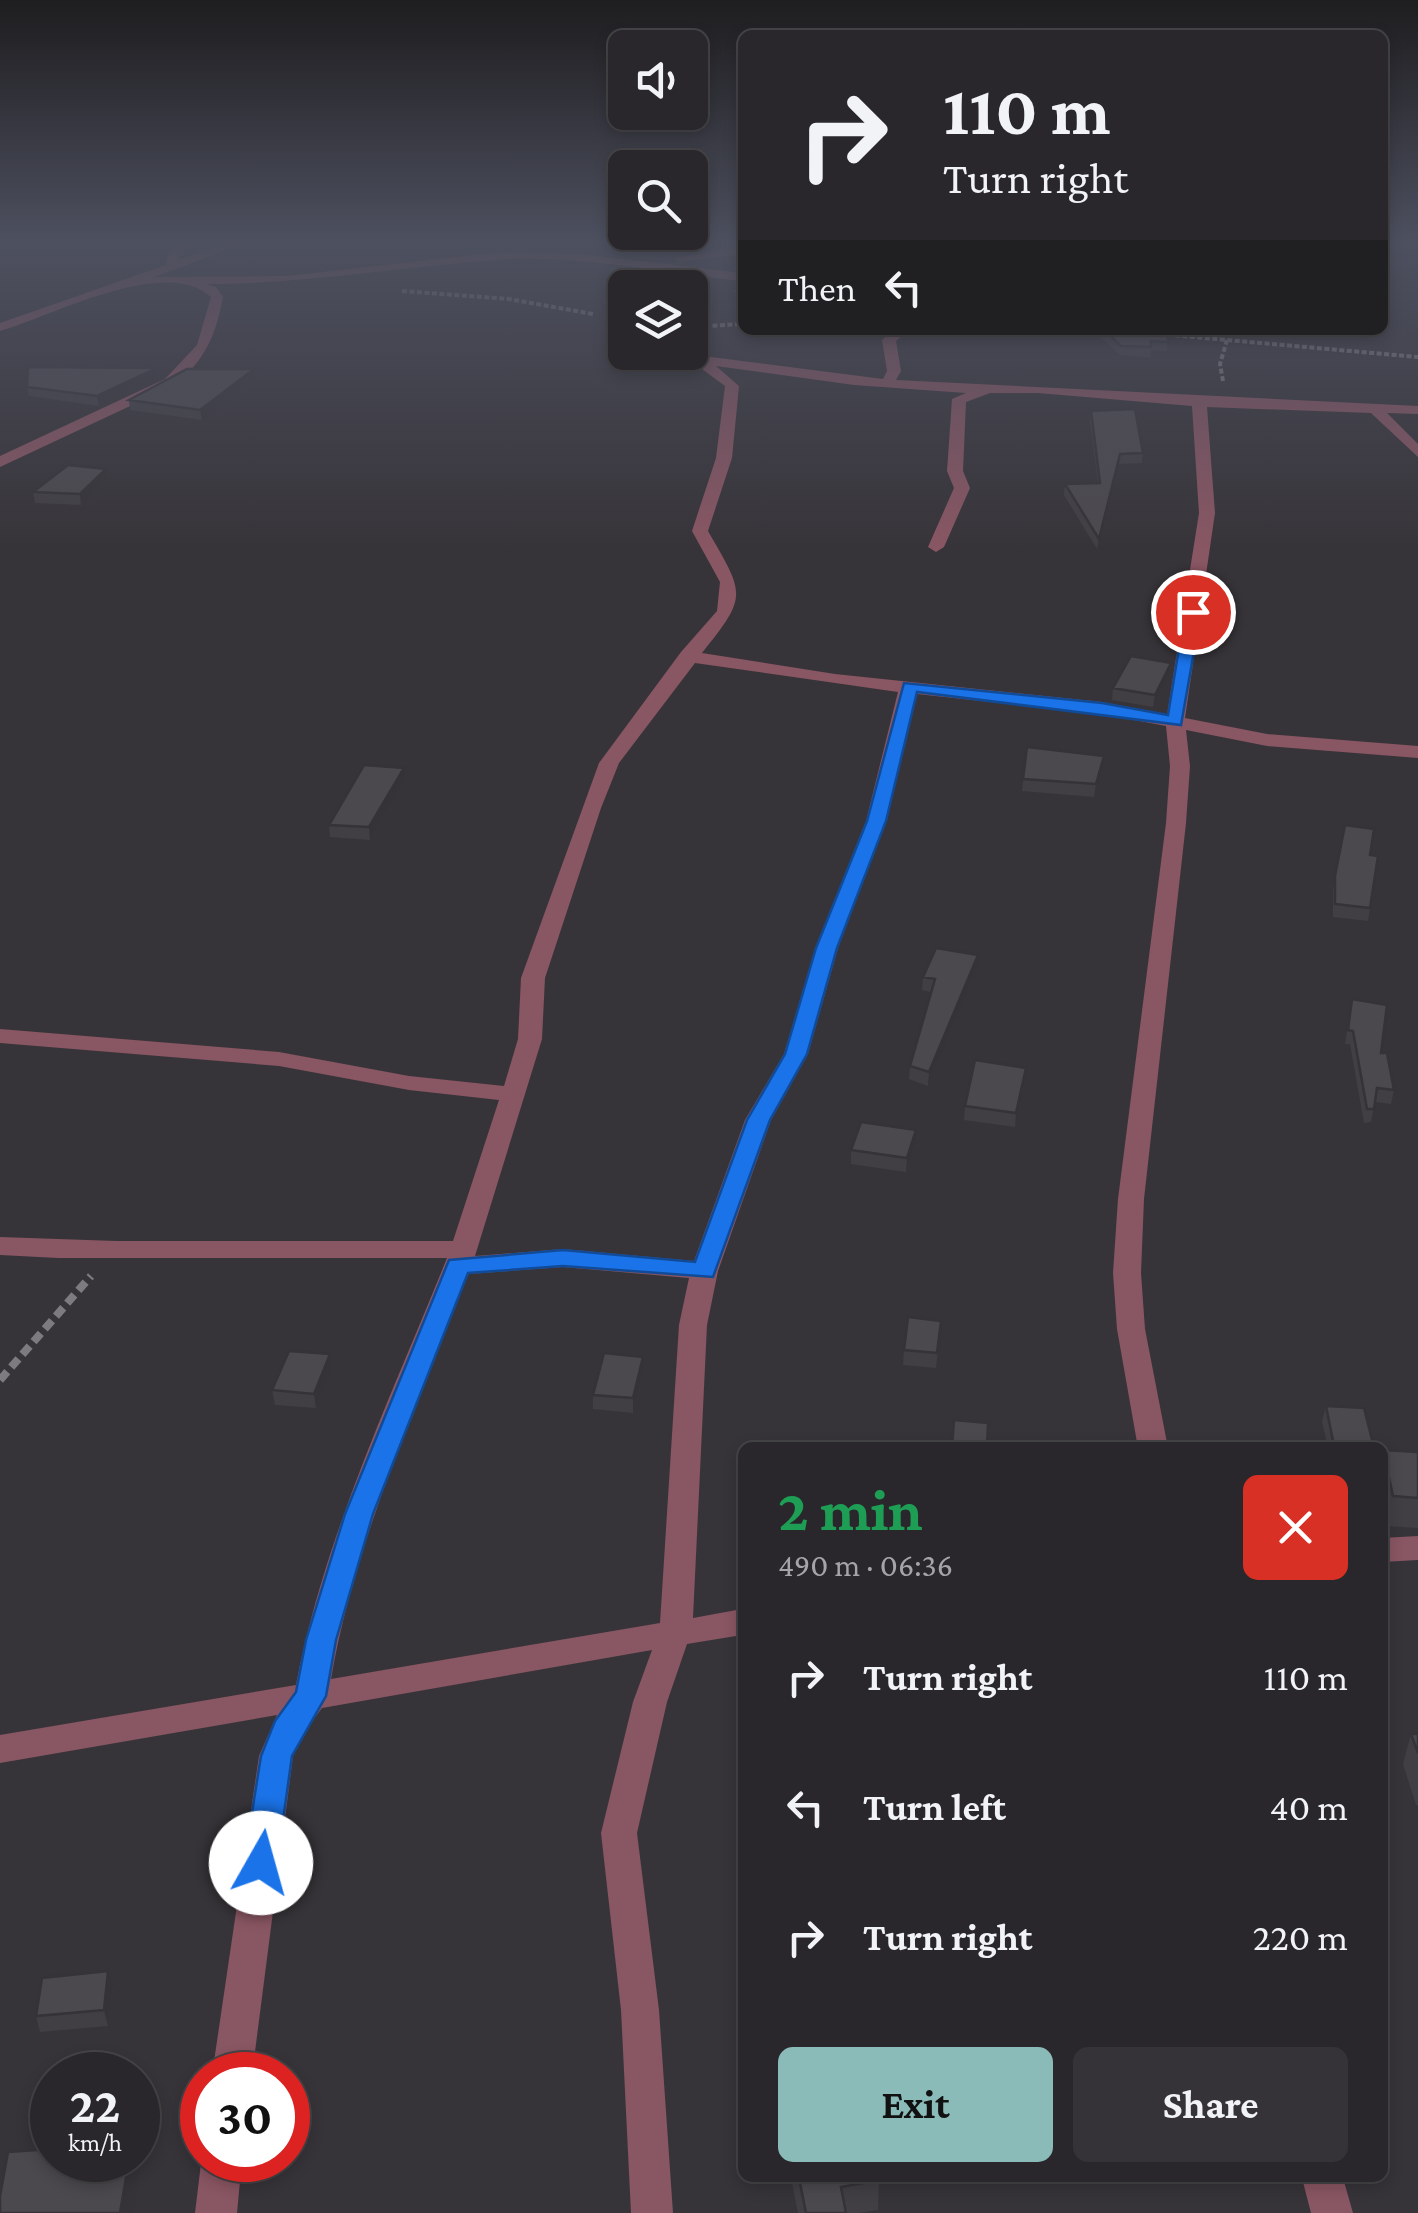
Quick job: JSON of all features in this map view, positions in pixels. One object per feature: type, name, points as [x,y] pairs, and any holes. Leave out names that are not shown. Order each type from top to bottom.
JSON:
[{"type":"street","points":[[0,462],[170,382],[191,366],[208,342]]},
{"type":"street","points":[[887,384],[894,371],[889,342]]},
{"type":"street","points":[[708,357],[887,384],[1418,410]]},
{"type":"street","points":[[235,2052],[270,1786],[286,1730],[311,1696],[321,1640],[359,1514],[461,1258],[530,1039],[533,978],[610,763],[688,656],[714,631],[729,601],[723,564],[700,531],[724,458],[732,386],[723,373],[708,369]]},
{"type":"street","points":[[936,547],[962,488],[955,471],[960,400],[1038,389]]},
{"type":"street","points":[[1152,1442],[1131,1328],[1128,1273],[1132,1199],[1176,823],[1180,766],[1175,722],[1208,513],[1199,402]]},
{"type":"street","points":[[1376,410],[1418,452]]},
{"type":"street","points":[[688,656],[1102,708],[1267,740],[1418,752]]},
{"type":"street","points":[[652,2213],[640,2010],[619,1834],[650,1702],[676,1630],[693,1325],[704,1271],[758,1120],[796,1054],[826,948],[876,821],[910,686]]},
{"type":"street","points":[[0,1036],[279,1059],[409,1083],[513,1094]]},
{"type":"street","points":[[0,1246],[111,1252],[326,1246],[461,1258],[563,1258],[704,1271]]},
{"type":"street","points":[[1388,1550],[1418,1548]]},
{"type":"street","points":[[0,1748],[738,1622]]},
{"type":"street","points":[[216,2213],[219,2182]]},
{"type":"street","points":[[1324,2182],[1332,2213]]},
{"type":"path","points":[[1262,342],[1418,356]]},
{"type":"path","points":[[0,1380],[61,1315],[111,1252]]},
{"type":"building","points":[[1117,342],[1151,342],[1151,347],[1121,346]]},
{"type":"building","points":[[28,367],[157,368],[97,396],[27,387]]},
{"type":"building","points":[[187,369],[254,369],[200,410],[129,400]]},
{"type":"building","points":[[1135,409],[1143,453],[1120,454],[1099,539],[1065,484],[1100,483],[1091,411]]},
{"type":"building","points":[[68,465],[106,469],[80,494],[33,492]]},
{"type":"building","points":[[1131,656],[1171,663],[1155,695],[1113,688]]},
{"type":"building","points":[[1027,747],[1104,756],[1096,784],[1023,779]]},
{"type":"building","points":[[364,765],[404,768],[369,827],[329,825]]},
{"type":"building","points":[[1345,825],[1374,829],[1370,855],[1378,856],[1370,908],[1335,904],[1335,876]]},
{"type":"building","points":[[936,948],[978,955],[929,1072],[910,1066],[935,979],[923,977]]},
{"type":"building","points":[[1352,999],[1387,1005],[1381,1053],[1387,1053],[1394,1090],[1377,1088],[1374,1109],[1367,1109],[1353,1031],[1348,1030]]},
{"type":"building","points":[[975,1060],[1026,1068],[1016,1113],[965,1106]]},
{"type":"building","points":[[861,1122],[916,1130],[907,1158],[851,1150]]},
{"type":"building","points":[[908,1317],[941,1321],[937,1353],[904,1350]]},
{"type":"building","points":[[289,1351],[330,1354],[314,1394],[272,1390]]},
{"type":"building","points":[[604,1353],[643,1357],[633,1398],[593,1395]]},
{"type":"building","points":[[1326,1406],[1364,1408],[1372,1442],[1333,1442]]},
{"type":"building","points":[[954,1420],[988,1423],[987,1442],[952,1442]]},
{"type":"building","points":[[1388,1450],[1418,1452],[1418,1498],[1393,1496]]},
{"type":"building","points":[[1411,1734],[1418,1734],[1418,1753]]},
{"type":"building","points":[[108,1971],[104,2010],[36,2016],[42,1978]]},
{"type":"building","points":[[30,2150],[30,2182],[125,2182],[120,2213],[0,2213],[8,2152]]},
{"type":"building","points":[[800,2182],[869,2182],[841,2187],[846,2213],[806,2213]]},
{"type":"route","points":[[261,1863],[276,1756],[286,1730],[311,1696],[321,1640],[359,1514],[458,1266],[563,1258],[704,1271],[758,1120],[796,1054],[826,948],[876,821],[910,686],[1102,708],[1175,722],[1193,612]]}]
